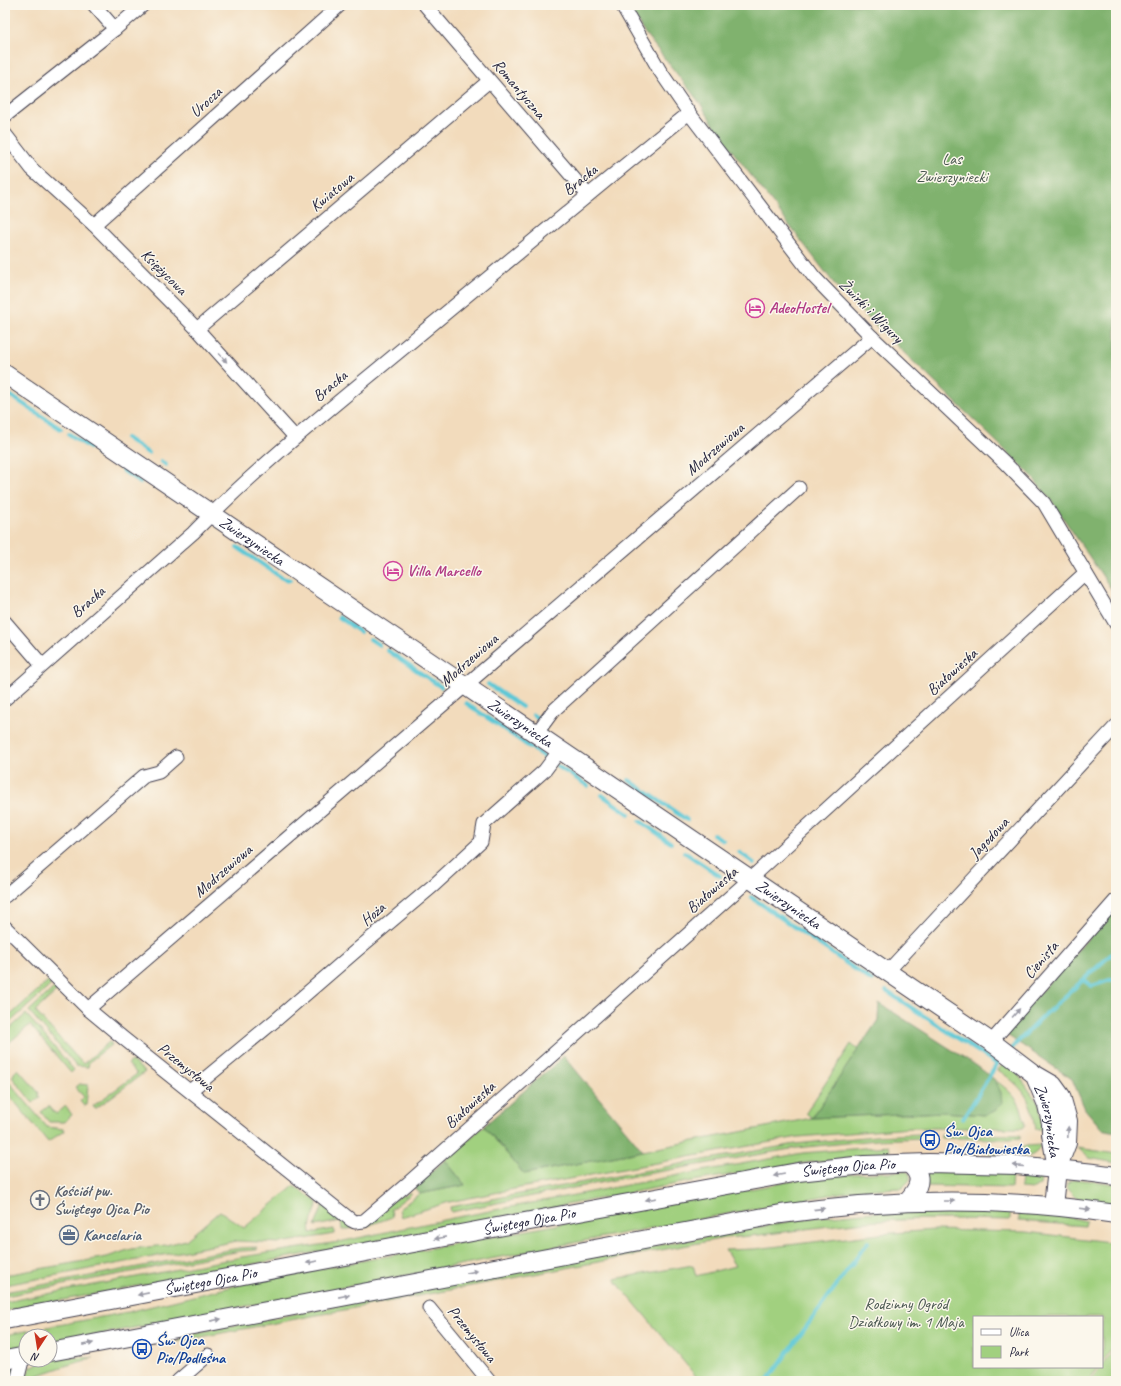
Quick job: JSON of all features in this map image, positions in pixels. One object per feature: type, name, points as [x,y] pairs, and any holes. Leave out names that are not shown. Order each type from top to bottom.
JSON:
[{"type":"main road","name":"Zwierzyniecka","points":[[5,374],[994,1044],[1034,1074],[1053,1085],[1061,1096],[1068,1121],[1067,1143],[1057,1169],[1053,1206]]},
{"type":"main road","name":"Świętego Ojca Pio","points":[[5,1320],[512,1224],[798,1172],[864,1165],[909,1164],[1017,1165],[1057,1169]]},
{"type":"main road","points":[[906,1202],[914,1194],[919,1183],[918,1174],[915,1168],[909,1164]]},
{"type":"main road","name":"Zwierzyniecka","points":[[1057,1169],[1116,1176]]},
{"type":"main road","points":[[58,1350],[781,1214],[858,1204],[906,1202],[1015,1203],[1116,1214]]},
{"type":"main road","points":[[5,1360],[18,1357]]},
{"type":"street","points":[[94,5],[115,29]]},
{"type":"street","points":[[5,116],[143,5]]},
{"type":"street","name":"Urocza","points":[[94,225],[340,5]]},
{"type":"street","name":"Romantyczna","points":[[425,5],[588,195]]},
{"type":"street","name":"Żwirki i Wigury","points":[[622,5],[660,71],[689,113],[814,277],[872,337],[1004,462],[1044,504],[1116,624]]},
{"type":"street","name":"Kwiatowa","points":[[197,329],[489,81]]},
{"type":"street","name":"Bracka","points":[[5,699],[193,533],[295,437],[689,113]]},
{"type":"street","name":"Księżycowa","points":[[5,134],[32,169],[94,225],[197,329],[295,437]]},
{"type":"street","name":"Modrzewiowa","points":[[88,1009],[872,337]]},
{"type":"street","points":[[536,734],[553,712],[799,488]]},
{"type":"street","name":"Białowieska","points":[[355,1222],[364,1221],[367,1219],[406,1185],[750,879],[1085,573]]},
{"type":"street","points":[[5,622],[42,665]]},
{"type":"street","name":"Jagodowa","points":[[887,972],[1116,726]]},
{"type":"street","name":"Hoża","points":[[190,1091],[434,885],[481,842],[484,824],[545,770],[560,750]]},
{"type":"street","points":[[5,896],[128,783],[158,772],[176,757]]},
{"type":"street","name":"Cienista","points":[[994,1044],[1116,900]]},
{"type":"street","name":"Przemysłowa","points":[[5,927],[88,1009],[355,1222]]},
{"type":"street","name":"Przemysłowa","points":[[429,1308],[489,1381]]},
{"type":"street","points":[[178,1381],[208,1355]]},
{"type":"street","points":[[17,1381],[21,1368]]},
{"type":"green space","name":"Las Zwierzyniecki","points":[[628,5],[1116,5],[1116,596],[1053,503],[1030,474],[839,290],[720,135],[700,103],[643,31]]},
{"type":"green space","points":[[1116,907],[1116,1132],[1102,1129],[1085,1109],[1072,1079],[1004,1033]]},
{"type":"green space","points":[[48,981],[51,985],[5,1027],[5,1020]]},
{"type":"green space","points":[[54,988],[57,991],[35,1011],[83,1064],[109,1042],[112,1044],[89,1062],[88,1067],[76,1066],[29,1011]]},
{"type":"green space","points":[[879,1003],[977,1066],[995,1080],[1001,1093],[1002,1103],[995,1111],[985,1115],[943,1112],[812,1118],[878,1020]]},
{"type":"green space","points":[[26,1014],[74,1070],[71,1073],[30,1025],[5,1046],[5,1033]]},
{"type":"green space","points":[[851,1044],[858,1050],[812,1118],[806,1113]]},
{"type":"green space","points":[[564,1056],[643,1151],[524,1174],[484,1126]]},
{"type":"green space","points":[[132,1061],[145,1072],[95,1109],[93,1106],[137,1074],[128,1064]]},
{"type":"green space","points":[[1006,1061],[1017,1073],[1039,1104],[1044,1130],[1036,1129],[1029,1101],[1020,1088],[998,1070]]},
{"type":"green space","points":[[18,1069],[39,1093],[38,1095],[40,1097],[33,1103],[12,1077]]},
{"type":"green space","points":[[5,1077],[47,1127],[63,1129],[64,1131],[48,1142],[5,1090]]},
{"type":"green space","points":[[995,1080],[1016,1099],[1022,1111],[1025,1126],[1023,1128],[910,1128],[798,1137],[449,1202],[401,1217],[399,1209],[419,1194],[465,1185],[445,1160],[484,1126],[524,1174],[812,1118],[943,1112],[986,1115],[1001,1093]]},
{"type":"green space","points":[[79,1084],[88,1085],[86,1105],[84,1106],[80,1101],[84,1097],[75,1087]]},
{"type":"green space","points":[[49,1106],[56,1114],[66,1106],[72,1115],[64,1122],[49,1122],[41,1112]]},
{"type":"green space","points":[[921,1134],[922,1138],[876,1140],[796,1148],[634,1176],[451,1212],[450,1207],[796,1144],[876,1136]]},
{"type":"green space","points":[[941,1134],[1020,1135],[1020,1138],[941,1138]]},
{"type":"green space","points":[[1041,1145],[1038,1151],[1022,1157],[1022,1148],[1025,1146]]},
{"type":"green space","points":[[889,1146],[890,1151],[876,1156],[804,1163],[687,1182],[5,1311],[5,1302],[242,1257],[339,1242],[453,1218],[685,1174],[803,1153]]},
{"type":"green space","points":[[1012,1148],[1012,1157],[985,1153],[985,1149]]},
{"type":"green space","points":[[1078,1148],[1116,1154],[1116,1163],[1089,1158]]},
{"type":"green space","points":[[445,1160],[465,1185],[419,1194],[414,1187]]},
{"type":"green space","points":[[928,1170],[1012,1172],[1011,1188],[925,1186],[925,1172]]},
{"type":"green space","points":[[905,1171],[910,1174],[910,1180],[902,1188],[856,1190],[58,1342],[58,1328],[42,1328],[128,1312],[259,1280],[820,1176]]},
{"type":"green space","points":[[1021,1174],[1038,1175],[1041,1179],[1040,1185],[1034,1189],[1020,1188]]},
{"type":"green space","points":[[1075,1179],[1116,1184],[1116,1206],[1082,1201],[1076,1198],[1067,1189],[1068,1182]]},
{"type":"green space","points":[[294,1186],[317,1202],[310,1228],[311,1233],[334,1229],[334,1234],[280,1243],[237,1241],[5,1285],[5,1275],[107,1257],[131,1249],[166,1245],[186,1240],[220,1211],[244,1228]]},
{"type":"green space","points":[[409,1192],[411,1194],[391,1209],[392,1217],[367,1226],[342,1230],[341,1221],[315,1226],[323,1205],[350,1225],[402,1195],[404,1197]]},
{"type":"green space","points":[[944,1210],[1010,1212],[1010,1220],[938,1219],[885,1221],[725,1238],[174,1342],[194,1333],[809,1218],[875,1212]]},
{"type":"green space","points":[[1019,1212],[1064,1216],[1086,1221],[1085,1226],[1019,1221]]},
{"type":"green space","name":"Rodzinny Ogród Działkowy im. 1 Maja","points":[[934,1230],[1026,1232],[1110,1242],[1116,1245],[1116,1344],[1103,1361],[1103,1316],[973,1316],[973,1368],[1098,1368],[1088,1381],[700,1381],[614,1279],[693,1265],[696,1276],[735,1266],[725,1250],[755,1249],[880,1234]]},
{"type":"green space","points":[[257,1247],[257,1250],[240,1251],[5,1296],[5,1292],[239,1248]]},
{"type":"green space","points":[[18,1333],[18,1351],[5,1353],[5,1335]]},
{"type":"green space","points":[[1116,1347],[1116,1381],[1091,1381],[1101,1368],[1103,1368],[1103,1365]]},
{"type":"green space","points":[[58,1358],[93,1358],[24,1380],[30,1368],[58,1368]]},
{"type":"green space","points":[[16,1366],[12,1380],[5,1379],[5,1369]]},
{"type":"waterway","points":[[5,394],[11,396],[61,429]]},
{"type":"waterway","points":[[69,434],[90,448]]},
{"type":"waterway","points":[[126,438],[148,453]]},
{"type":"waterway","points":[[161,461],[166,465]]},
{"type":"waterway","points":[[122,470],[140,483]]},
{"type":"waterway","points":[[237,547],[282,578],[290,580]]},
{"type":"waterway","points":[[339,617],[360,632]]},
{"type":"waterway","points":[[370,639],[379,645]]},
{"type":"waterway","points":[[387,650],[441,687]]},
{"type":"waterway","points":[[488,684],[522,707]]},
{"type":"waterway","points":[[466,703],[531,748]]},
{"type":"waterway","points":[[533,715],[540,720]]},
{"type":"waterway","points":[[534,750],[547,759]]},
{"type":"waterway","points":[[557,766],[588,786]]},
{"type":"waterway","points":[[629,780],[687,820]]},
{"type":"waterway","points":[[602,795],[629,814]]},
{"type":"waterway","points":[[640,821],[671,843]]},
{"type":"waterway","points":[[713,834],[723,840]]},
{"type":"waterway","points":[[684,852],[720,876]]},
{"type":"waterway","points":[[739,852],[754,863]]},
{"type":"waterway","points":[[751,897],[872,981]]},
{"type":"waterway","points":[[1010,1050],[1039,1020],[1116,950]]},
{"type":"waterway","points":[[1083,980],[1092,986],[1116,978]]},
{"type":"waterway","points":[[886,991],[997,1064]]},
{"type":"waterway","points":[[963,1119],[997,1064],[1004,1056]]},
{"type":"waterway","points":[[767,1381],[868,1242]]},
{"type":"place","name":"AdeoHostel","points":[[755,308]]},
{"type":"place","name":"Villa Marcello","points":[[393,571]]},
{"type":"place","name":"Św. Ojca Pio/Białowieska","points":[[930,1140]]},
{"type":"place","name":"Kościół pw. Świętego Ojca Pio","points":[[40,1200]]},
{"type":"place","name":"Kancelaria","points":[[69,1235]]},
{"type":"place","name":"Św. Ojca Pio/Podleśna","points":[[142,1349]]}]
